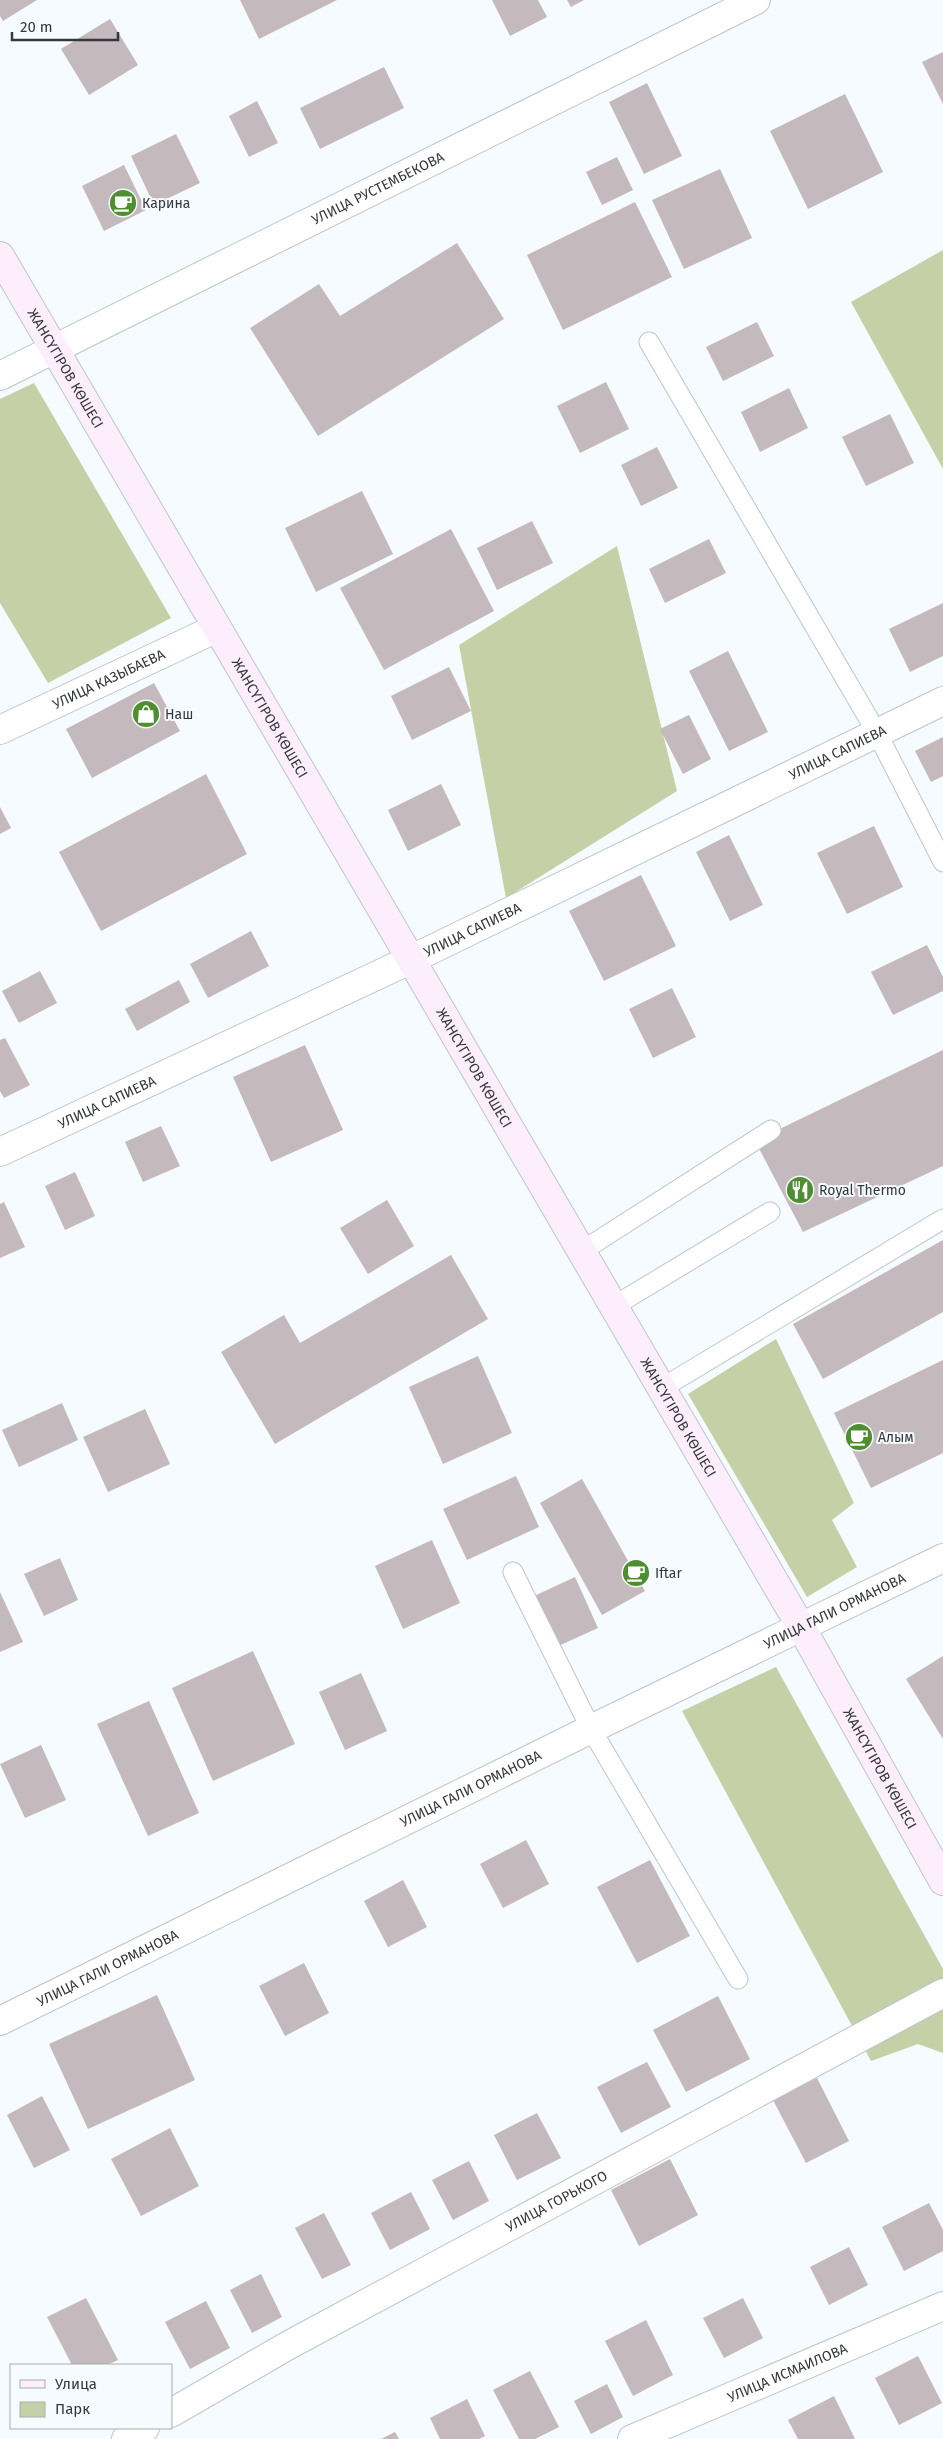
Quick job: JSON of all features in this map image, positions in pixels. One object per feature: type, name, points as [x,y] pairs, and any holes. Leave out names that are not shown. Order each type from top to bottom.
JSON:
[{"type":"main road","name":"ЖАНСҮГІРОВ КӨШЕСІ","points":[[0,256],[801,1627],[943,1881]]},
{"type":"street","name":"УЛИЦА РУСТЕМБЕКОВА","points":[[0,376],[54,351],[756,0]]},
{"type":"street","name":"УЛИЦА КАЗЫБАЕВА","points":[[0,730],[217,628]]},
{"type":"street","name":"УЛИЦА САПИЕВА","points":[[0,1152],[412,959],[943,701]]},
{"type":"street","name":"УЛИЦА ГАЛИ ОРМАНОВА","points":[[0,2021],[591,1729],[943,1558]]},
{"type":"street","name":"УЛИЦА ГОРЬКОГО","points":[[172,2412],[287,2346],[943,1993]]},
{"type":"street","name":"УЛИЦА ИСМАИЛОВА","points":[[632,2439],[943,2306]]},
{"type":"street","points":[[126,2439],[143,2429]]},
{"type":"lane","points":[[649,342],[878,734],[943,862]]},
{"type":"lane","points":[[582,1252],[771,1130]]},
{"type":"lane","points":[[614,1306],[770,1212]]},
{"type":"lane","points":[[662,1388],[943,1219]]},
{"type":"lane","points":[[513,1572],[591,1729],[738,1979]]},
{"type":"green space","points":[[943,250],[943,469],[851,302]]},
{"type":"green space","points":[[34,383],[171,618],[48,683],[0,603],[0,399]]},
{"type":"green space","points":[[617,546],[677,791],[506,898],[459,645]]},
{"type":"green space","points":[[776,1339],[854,1503],[832,1520],[857,1567],[807,1597],[688,1394]]},
{"type":"green space","points":[[776,1667],[943,1969],[943,2053],[918,2044],[871,2061],[682,1711]]},
{"type":"building","points":[[0,0],[37,0],[3,21],[0,16]]},
{"type":"building","points":[[240,0],[337,0],[259,39]]},
{"type":"building","points":[[492,0],[538,0],[547,17],[510,36]]},
{"type":"building","points":[[567,0],[584,0],[571,7]]},
{"type":"building","points":[[110,19],[138,65],[89,95],[61,49]]},
{"type":"building","points":[[943,52],[943,104],[922,62]]},
{"type":"building","points":[[384,67],[404,108],[320,149],[300,108]]},
{"type":"building","points":[[647,83],[682,156],[644,174],[609,102]]},
{"type":"building","points":[[845,94],[883,172],[808,209],[770,131]]},
{"type":"building","points":[[257,101],[278,143],[249,157],[229,116]]},
{"type":"building","points":[[176,134],[200,183],[154,205],[131,156]]},
{"type":"building","points":[[617,157],[633,190],[602,205],[586,172]]},
{"type":"building","points":[[124,165],[146,210],[104,231],[82,186]]},
{"type":"building","points":[[720,169],[752,238],[684,269],[652,200]]},
{"type":"building","points":[[635,202],[672,277],[563,330],[527,255]]},
{"type":"building","points":[[457,243],[504,319],[318,436],[250,328],[319,284],[340,316]]},
{"type":"building","points":[[757,322],[774,356],[723,381],[706,347]]},
{"type":"building","points":[[606,382],[629,429],[580,453],[557,406]]},
{"type":"building","points":[[789,388],[808,428],[760,452],[741,412]]},
{"type":"building","points":[[890,414],[914,463],[866,486],[842,437]]},
{"type":"building","points":[[657,447],[678,488],[641,506],[621,465]]},
{"type":"building","points":[[362,491],[393,554],[316,592],[285,528]]},
{"type":"building","points":[[532,521],[553,563],[497,590],[477,548]]},
{"type":"building","points":[[451,529],[494,611],[384,670],[340,588]]},
{"type":"building","points":[[709,539],[726,573],[665,603],[649,569]]},
{"type":"building","points":[[943,603],[943,656],[910,672],[889,629]]},
{"type":"building","points":[[728,651],[768,732],[729,751],[689,671]]},
{"type":"building","points":[[449,667],[471,711],[412,740],[391,696]]},
{"type":"building","points":[[154,683],[180,731],[92,778],[66,729]]},
{"type":"building","points":[[689,715],[711,759],[683,774],[660,729]]},
{"type":"building","points":[[943,737],[943,776],[931,782],[915,751]]},
{"type":"building","points":[[206,774],[247,854],[101,931],[59,852]]},
{"type":"building","points":[[441,784],[461,825],[408,851],[388,810]]},
{"type":"building","points":[[0,807],[11,828],[0,834]]},
{"type":"building","points":[[874,826],[903,887],[847,914],[817,853]]},
{"type":"building","points":[[729,835],[763,905],[730,921],[696,852]]},
{"type":"building","points":[[641,875],[676,946],[604,981],[569,911]]},
{"type":"building","points":[[251,931],[269,966],[208,998],[190,964]]},
{"type":"building","points":[[927,945],[943,977],[943,991],[893,1015],[871,972]]},
{"type":"building","points":[[40,971],[57,1003],[19,1023],[2,991]]},
{"type":"building","points":[[179,980],[190,1002],[137,1031],[125,1009]]},
{"type":"building","points":[[672,988],[696,1037],[653,1058],[629,1009]]},
{"type":"building","points":[[5,1038],[30,1085],[4,1098],[0,1091],[0,1040]]},
{"type":"building","points":[[305,1045],[343,1130],[271,1162],[233,1077]]},
{"type":"building","points":[[943,1050],[943,1166],[803,1232],[755,1141]]},
{"type":"building","points":[[161,1126],[180,1166],[143,1182],[125,1142]]},
{"type":"building","points":[[75,1172],[95,1216],[65,1230],[45,1186]]},
{"type":"building","points":[[387,1200],[414,1246],[368,1274],[340,1228]]},
{"type":"building","points":[[4,1202],[25,1247],[0,1258],[0,1204]]},
{"type":"building","points":[[943,1240],[943,1312],[823,1379],[793,1324]]},
{"type":"building","points":[[451,1255],[488,1319],[275,1444],[221,1352],[284,1315],[300,1343]]},
{"type":"building","points":[[478,1356],[512,1433],[443,1464],[409,1387]]},
{"type":"building","points":[[943,1360],[943,1453],[871,1488],[834,1413]]},
{"type":"building","points":[[62,1403],[78,1440],[19,1467],[2,1430]]},
{"type":"building","points":[[145,1409],[170,1464],[108,1492],[83,1437]]},
{"type":"building","points":[[516,1476],[539,1527],[467,1560],[443,1509]]},
{"type":"building","points":[[582,1479],[645,1591],[602,1615],[540,1503]]},
{"type":"building","points":[[432,1540],[460,1603],[403,1629],[375,1566]]},
{"type":"building","points":[[60,1558],[78,1600],[44,1616],[24,1574]]},
{"type":"building","points":[[575,1577],[598,1628],[554,1648],[532,1597]]},
{"type":"building","points":[[0,1592],[23,1642],[0,1652]]},
{"type":"building","points":[[253,1651],[295,1744],[213,1781],[172,1688]]},
{"type":"building","points":[[943,1656],[943,1739],[906,1679]]},
{"type":"building","points":[[361,1673],[387,1731],[345,1750],[319,1692]]},
{"type":"building","points":[[149,1701],[199,1813],[148,1836],[97,1724]]},
{"type":"building","points":[[41,1745],[66,1800],[25,1818],[0,1764]]},
{"type":"building","points":[[526,1840],[549,1884],[503,1908],[480,1864]]},
{"type":"building","points":[[650,1860],[690,1936],[637,1963],[597,1887]]},
{"type":"building","points":[[403,1880],[427,1927],[388,1947],[364,1901]]},
{"type":"building","points":[[304,1963],[329,2013],[285,2036],[259,1986]]},
{"type":"building","points":[[157,1995],[195,2080],[88,2129],[49,2044]]},
{"type":"building","points":[[718,1996],[750,2059],[686,2092],[653,2030]]},
{"type":"building","points":[[647,2062],[671,2107],[621,2133],[597,2087]]},
{"type":"building","points":[[817,2078],[849,2141],[806,2163],[773,2100]]},
{"type":"building","points":[[42,2096],[70,2150],[34,2168],[7,2115]]},
{"type":"building","points":[[537,2113],[561,2158],[517,2180],[494,2135]]},
{"type":"building","points":[[170,2128],[199,2186],[141,2216],[111,2159]]},
{"type":"building","points":[[670,2159],[698,2215],[639,2246],[611,2190]]},
{"type":"building","points":[[469,2161],[489,2201],[453,2220],[432,2180]]},
{"type":"building","points":[[411,2192],[430,2229],[390,2250],[371,2213]]},
{"type":"building","points":[[929,2203],[943,2230],[943,2251],[904,2271],[882,2227]]},
{"type":"building","points":[[324,2213],[351,2265],[322,2279],[295,2228]]},
{"type":"building","points":[[849,2247],[868,2285],[829,2305],[810,2267]]},
{"type":"building","points":[[261,2274],[282,2317],[252,2333],[230,2290]]},
{"type":"building","points":[[86,2298],[118,2360],[109,2364],[71,2364],[47,2317]]},
{"type":"building","points":[[743,2298],[763,2338],[724,2358],[703,2318]]},
{"type":"building","points":[[206,2301],[230,2348],[190,2369],[165,2322]]},
{"type":"building","points":[[646,2320],[673,2375],[633,2396],[605,2341]]},
{"type":"building","points":[[918,2356],[942,2403],[899,2425],[875,2378]]},
{"type":"building","points":[[530,2371],[559,2427],[535,2439],[519,2439],[493,2390]]},
{"type":"building","points":[[607,2384],[623,2417],[591,2434],[574,2401]]},
{"type":"building","points":[[834,2396],[855,2439],[798,2439],[788,2420]]},
{"type":"building","points":[[467,2399],[485,2436],[479,2439],[440,2439],[430,2418]]},
{"type":"building","points":[[395,2432],[399,2439],[381,2439]]},
{"type":"place","name":"Карина","points":[[123,203]]},
{"type":"place","name":"Наш","points":[[146,714]]},
{"type":"place","name":"Royal Thermo","points":[[800,1190]]},
{"type":"place","name":"Алым","points":[[859,1437]]},
{"type":"place","name":"Iftar","points":[[636,1573]]}]
